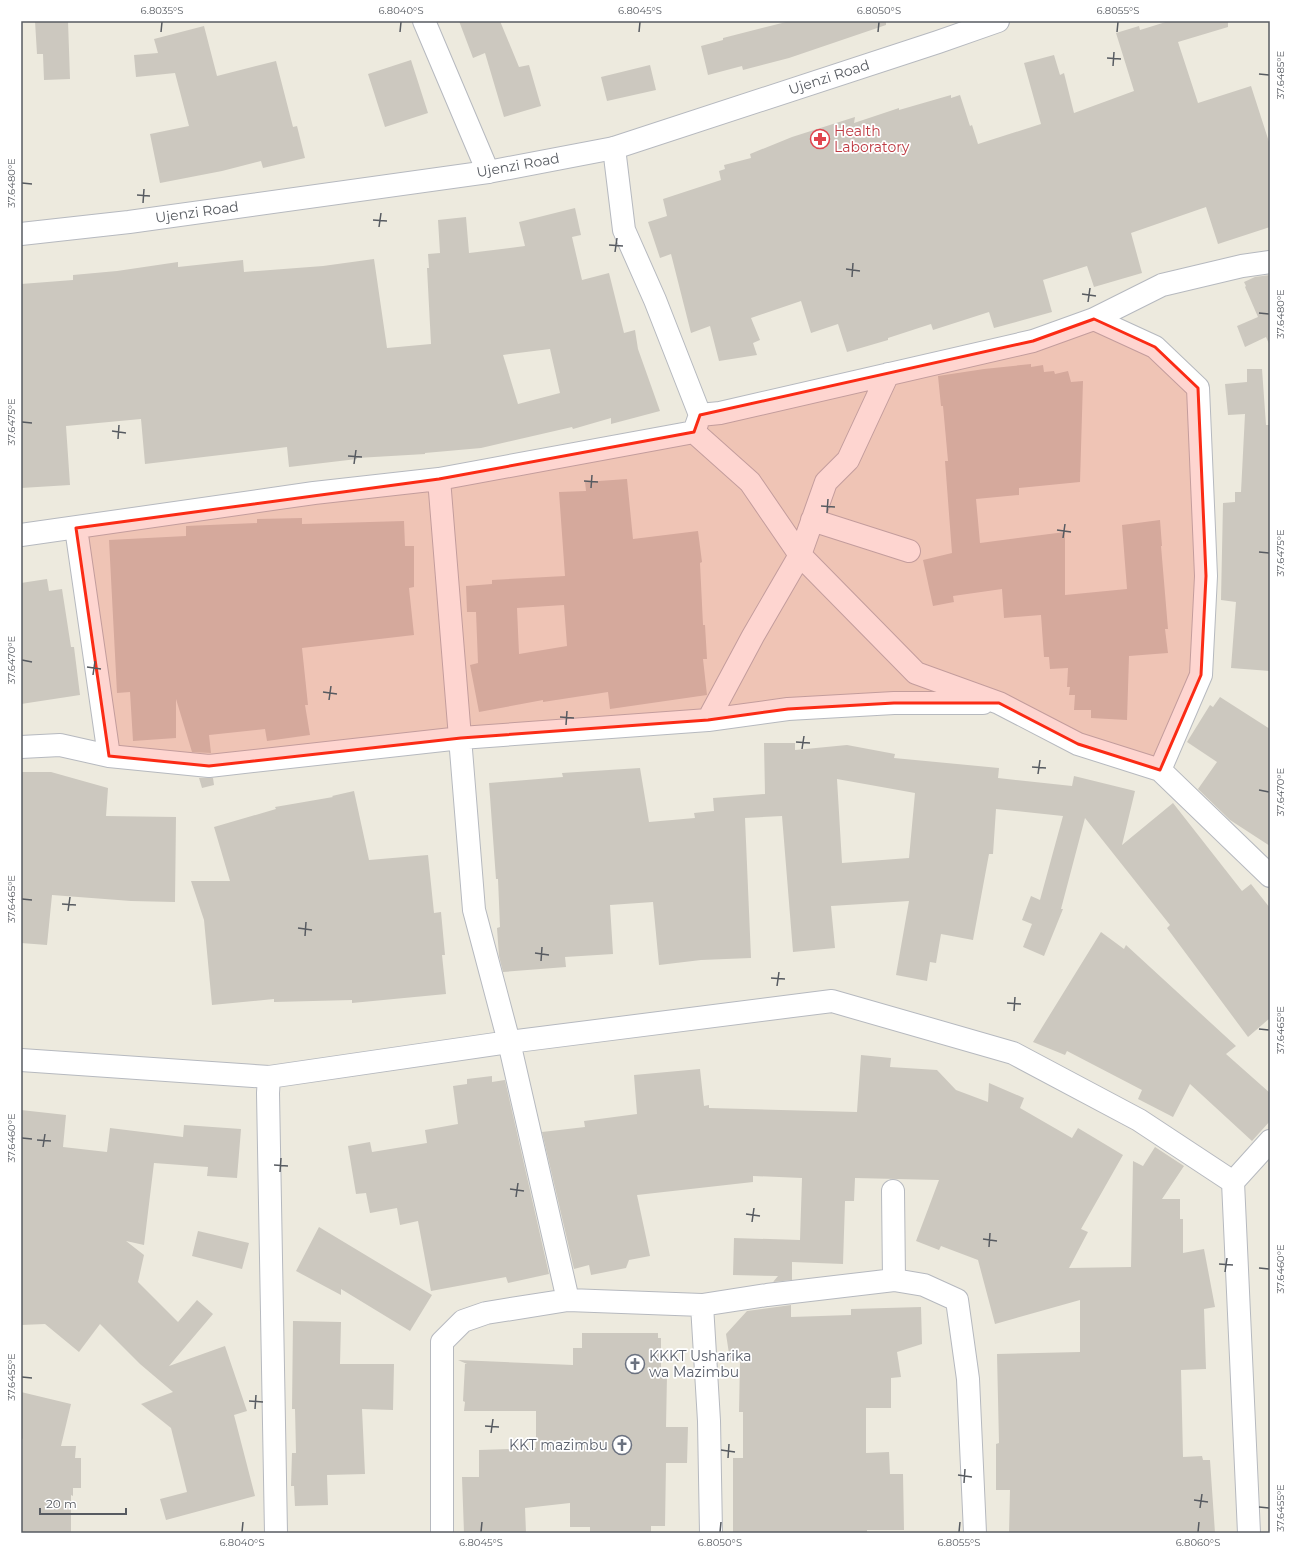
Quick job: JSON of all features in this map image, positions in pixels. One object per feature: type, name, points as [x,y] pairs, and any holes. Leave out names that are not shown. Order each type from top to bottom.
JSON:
[{"type":"street","points":[[424,21],[488,172]]},
{"type":"street","name":"Ujenzi Road","points":[[21,234],[129,222],[488,172],[614,148],[983,24]]},
{"type":"street","points":[[614,148],[624,230],[655,300],[697,424],[750,482],[800,556],[916,673],[999,703],[1078,744],[1160,770],[1270,876]]},
{"type":"street","points":[[21,535],[314,493],[439,479],[697,424],[720,413],[1033,341],[1094,319],[1162,285],[1242,266],[1270,262]]},
{"type":"street","points":[[1094,319],[1155,347],[1198,388],[1206,576],[1201,676],[1160,770]]},
{"type":"street","points":[[708,720],[753,636],[800,556],[826,482],[848,460],[888,374]]},
{"type":"street","points":[[439,479],[474,910],[509,1042],[568,1300]]},
{"type":"street","points":[[812,520],[909,551]]},
{"type":"street","points":[[76,528],[110,756]]},
{"type":"street","points":[[21,747],[60,745],[110,756],[209,766],[461,738],[708,720],[788,709],[894,703],[999,703]]},
{"type":"street","points":[[21,1060],[269,1077],[509,1042],[832,1001],[1014,1053],[1139,1120],[1233,1182]]},
{"type":"street","points":[[269,1077],[268,1093],[276,1533]]},
{"type":"street","points":[[1249,1533],[1233,1182],[1270,1141]]},
{"type":"street","points":[[893,1191],[894,1280]]},
{"type":"street","points":[[442,1533],[442,1342],[463,1321],[486,1314],[568,1300],[702,1305],[767,1295],[894,1280],[924,1285],[957,1300],[968,1378],[975,1533]]},
{"type":"street","points":[[702,1305],[709,1422],[710,1533]]},
{"type":"highlighted area","points":[[1094,319],[1155,347],[1198,388],[1206,576],[1201,675],[1160,770],[1078,744],[999,703],[894,703],[788,709],[708,720],[461,738],[209,766],[109,756],[76,528],[439,479],[694,432],[700,415],[1033,341]]},
{"type":"building","points":[[35,21],[68,21],[70,79],[44,80],[43,54],[37,54]]},
{"type":"building","points":[[459,21],[500,21],[519,67],[529,65],[541,106],[504,117],[485,53],[473,58]]},
{"type":"building","points":[[790,21],[886,21],[886,25],[789,58],[743,70],[742,66],[708,75],[701,46],[723,40],[723,38]]},
{"type":"building","points":[[1169,21],[1228,21],[1228,27],[1178,42],[1198,103],[1251,86],[1270,145],[1270,227],[1218,244],[1206,207],[1131,233],[1142,273],[1094,287],[1087,266],[1043,280],[1052,312],[994,328],[989,312],[933,330],[931,324],[888,338],[888,340],[847,352],[838,324],[811,333],[801,301],[751,318],[760,340],[753,343],[757,355],[719,361],[710,326],[691,333],[671,254],[660,258],[648,222],[667,216],[663,199],[721,180],[719,171],[725,169],[724,165],[751,158],[750,154],[792,137],[855,117],[854,123],[899,108],[899,110],[951,95],[951,98],[960,95],[970,126],[972,125],[978,144],[1041,124],[1024,63],[1054,55],[1060,75],[1064,73],[1074,113],[1134,91],[1116,33],[1139,26],[1140,30]]},
{"type":"building","points":[[204,26],[217,76],[276,61],[293,127],[297,126],[305,158],[263,168],[261,161],[222,171],[160,183],[150,134],[189,126],[175,73],[136,77],[134,55],[158,53],[154,39]]},
{"type":"building","points":[[411,60],[428,113],[385,127],[368,74]]},
{"type":"building","points":[[650,65],[656,90],[607,101],[601,77]]},
{"type":"building","points":[[575,208],[581,235],[572,237],[582,280],[609,273],[624,333],[635,330],[638,349],[660,411],[611,424],[611,418],[573,429],[572,427],[481,448],[425,454],[357,458],[289,467],[287,447],[145,464],[141,419],[66,426],[70,485],[21,488],[21,284],[73,280],[73,275],[117,271],[178,262],[178,267],[243,260],[244,272],[323,266],[374,259],[387,348],[431,344],[427,268],[429,268],[428,254],[440,253],[438,220],[466,217],[469,253],[525,246],[519,222]],"holes":[[[550,349],[560,393],[518,404],[503,355]]]},
{"type":"building","points":[[1270,275],[1270,346],[1266,337],[1245,347],[1237,326],[1258,317],[1244,282],[1255,277]]},
{"type":"building","points":[[1031,364],[1031,367],[1043,365],[1044,372],[1054,371],[1055,374],[1068,371],[1071,382],[1083,381],[1080,482],[1019,488],[1019,495],[976,499],[980,543],[1065,532],[1065,595],[1127,589],[1122,525],[1160,520],[1168,629],[1165,629],[1168,653],[1129,656],[1127,720],[1091,718],[1091,710],[1074,710],[1075,695],[1069,695],[1070,687],[1067,687],[1068,668],[1050,669],[1049,657],[1044,657],[1041,615],[1004,618],[1002,589],[953,596],[954,602],[933,606],[923,560],[952,553],[945,461],[948,461],[943,406],[941,406],[938,376]]},
{"type":"building","points":[[1247,369],[1262,369],[1266,425],[1270,425],[1270,671],[1231,668],[1236,602],[1221,600],[1223,503],[1235,502],[1235,492],[1241,492],[1245,414],[1228,415],[1225,384],[1247,382]]},
{"type":"building","points":[[627,479],[633,539],[698,531],[702,562],[700,563],[703,625],[705,625],[707,659],[703,659],[707,695],[610,709],[608,692],[543,702],[543,700],[479,712],[470,665],[478,663],[476,612],[467,612],[466,586],[492,584],[492,580],[565,576],[559,492],[586,491],[585,482]],"holes":[[[564,605],[567,646],[519,654],[517,608]]]},
{"type":"building","points":[[302,518],[302,524],[404,521],[405,546],[414,546],[414,587],[409,588],[414,635],[302,648],[308,705],[305,705],[310,735],[267,741],[265,729],[209,735],[211,753],[192,752],[176,699],[176,738],[133,741],[130,692],[117,693],[109,540],[186,536],[186,526],[257,523],[257,519]]},
{"type":"building","points":[[47,579],[49,591],[62,589],[71,647],[74,647],[80,695],[21,704],[21,583]]},
{"type":"building","points":[[1220,697],[1270,729],[1270,846],[1230,820],[1198,789],[1217,762],[1187,742],[1210,705],[1213,707]]},
{"type":"building","points":[[764,743],[795,743],[795,750],[847,745],[895,754],[894,758],[999,768],[998,778],[1072,786],[1074,776],[1135,791],[1122,845],[1173,803],[1242,891],[1251,884],[1270,908],[1270,1018],[1248,1037],[1167,928],[1170,925],[1085,818],[1061,909],[1063,909],[1044,956],[1023,947],[1032,924],[1022,920],[1031,896],[1040,900],[1063,816],[996,809],[993,854],[989,854],[973,940],[941,934],[936,963],[930,962],[927,981],[896,975],[909,901],[831,906],[835,948],[793,952],[782,816],[745,818],[751,958],[701,960],[659,965],[653,902],[610,905],[613,954],[565,957],[566,967],[503,972],[499,956],[497,928],[500,927],[498,879],[496,879],[489,783],[563,777],[562,773],[640,768],[649,822],[695,818],[694,813],[714,811],[713,798],[765,794]],"holes":[[[837,779],[915,793],[909,858],[842,863]]]},
{"type":"building","points":[[21,772],[51,772],[108,788],[106,816],[176,817],[175,902],[131,901],[52,895],[47,945],[21,943]]},
{"type":"building","points":[[199,778],[213,778],[214,785],[202,788]]},
{"type":"building","points":[[354,791],[369,860],[428,855],[434,913],[441,912],[445,955],[442,955],[446,994],[352,1003],[352,1000],[274,1002],[274,999],[212,1005],[204,920],[191,881],[230,881],[214,827],[276,809],[275,807],[333,797],[332,796]]},
{"type":"building","points":[[1101,932],[1124,949],[1126,945],[1236,1046],[1226,1054],[1270,1093],[1270,1121],[1252,1141],[1190,1084],[1173,1117],[1138,1099],[1142,1090],[1067,1051],[1065,1055],[1033,1042]]},
{"type":"building","points":[[861,1055],[891,1058],[890,1067],[937,1070],[956,1090],[988,1102],[989,1083],[1024,1098],[1020,1108],[1072,1138],[1078,1128],[1123,1155],[1081,1229],[1088,1232],[1069,1268],[1131,1267],[1133,1161],[1143,1166],[1155,1147],[1184,1166],[1162,1199],[1180,1199],[1180,1219],[1183,1219],[1183,1253],[1204,1249],[1215,1307],[1204,1309],[1206,1369],[1181,1370],[1183,1457],[1202,1456],[1203,1460],[1210,1460],[1215,1533],[1009,1533],[1010,1490],[996,1490],[996,1444],[999,1443],[997,1354],[1080,1352],[1080,1300],[995,1324],[978,1260],[941,1246],[939,1250],[916,1241],[939,1180],[855,1178],[854,1201],[845,1201],[843,1264],[792,1262],[792,1280],[773,1282],[778,1276],[733,1275],[734,1238],[800,1240],[802,1178],[753,1176],[753,1182],[637,1195],[650,1256],[629,1260],[626,1268],[591,1275],[589,1265],[574,1269],[542,1132],[585,1127],[584,1121],[637,1114],[634,1075],[700,1069],[704,1106],[709,1105],[709,1108],[857,1112]]},
{"type":"building","points":[[492,1076],[492,1082],[505,1080],[549,1274],[508,1283],[506,1277],[431,1291],[418,1221],[400,1225],[397,1208],[370,1213],[366,1193],[356,1194],[348,1146],[370,1142],[372,1152],[427,1143],[425,1130],[458,1124],[453,1086],[467,1084],[467,1079]]},
{"type":"building","points":[[21,1110],[66,1115],[63,1147],[107,1152],[110,1128],[183,1137],[184,1125],[241,1129],[237,1178],[207,1176],[208,1167],[154,1163],[144,1245],[126,1241],[144,1255],[138,1282],[178,1322],[197,1300],[213,1314],[169,1366],[225,1346],[247,1411],[234,1415],[255,1496],[166,1520],[160,1499],[187,1492],[171,1428],[141,1404],[173,1392],[140,1364],[100,1324],[79,1352],[45,1324],[21,1325]]},
{"type":"building","points":[[319,1227],[432,1295],[410,1331],[341,1289],[341,1295],[296,1271]]},
{"type":"building","points":[[198,1231],[249,1243],[242,1269],[192,1256]]},
{"type":"building","points":[[791,1305],[791,1317],[851,1315],[851,1309],[921,1307],[922,1344],[897,1352],[901,1377],[891,1378],[891,1408],[866,1408],[866,1453],[889,1452],[890,1474],[903,1474],[904,1530],[867,1530],[867,1533],[733,1533],[733,1458],[743,1458],[743,1412],[739,1412],[740,1360],[730,1360],[726,1334],[747,1311]]},
{"type":"building","points":[[293,1321],[341,1322],[340,1364],[394,1364],[393,1410],[362,1409],[365,1474],[327,1475],[328,1505],[295,1506],[294,1486],[291,1486],[292,1453],[296,1453],[295,1409],[292,1409]]},
{"type":"building","points":[[582,1333],[658,1333],[658,1338],[661,1338],[661,1375],[667,1375],[666,1427],[688,1427],[687,1463],[666,1463],[665,1526],[651,1526],[651,1533],[590,1533],[590,1527],[570,1527],[570,1503],[525,1508],[526,1533],[464,1533],[462,1477],[479,1477],[479,1450],[536,1448],[536,1411],[464,1411],[465,1402],[463,1401],[465,1364],[467,1364],[458,1360],[573,1365],[573,1348],[582,1348]]},
{"type":"building","points":[[21,1392],[71,1404],[61,1446],[76,1446],[75,1458],[81,1458],[81,1488],[73,1488],[73,1496],[71,1495],[71,1533],[22,1533],[23,1439],[21,1438]]},
{"type":"place","name":"Health Laboratory","points":[[820,139]]},
{"type":"place","name":"KKKT Usharika wa Mazimbu","points":[[635,1364]]},
{"type":"place","name":"KKT mazimbu","points":[[622,1445]]}]
